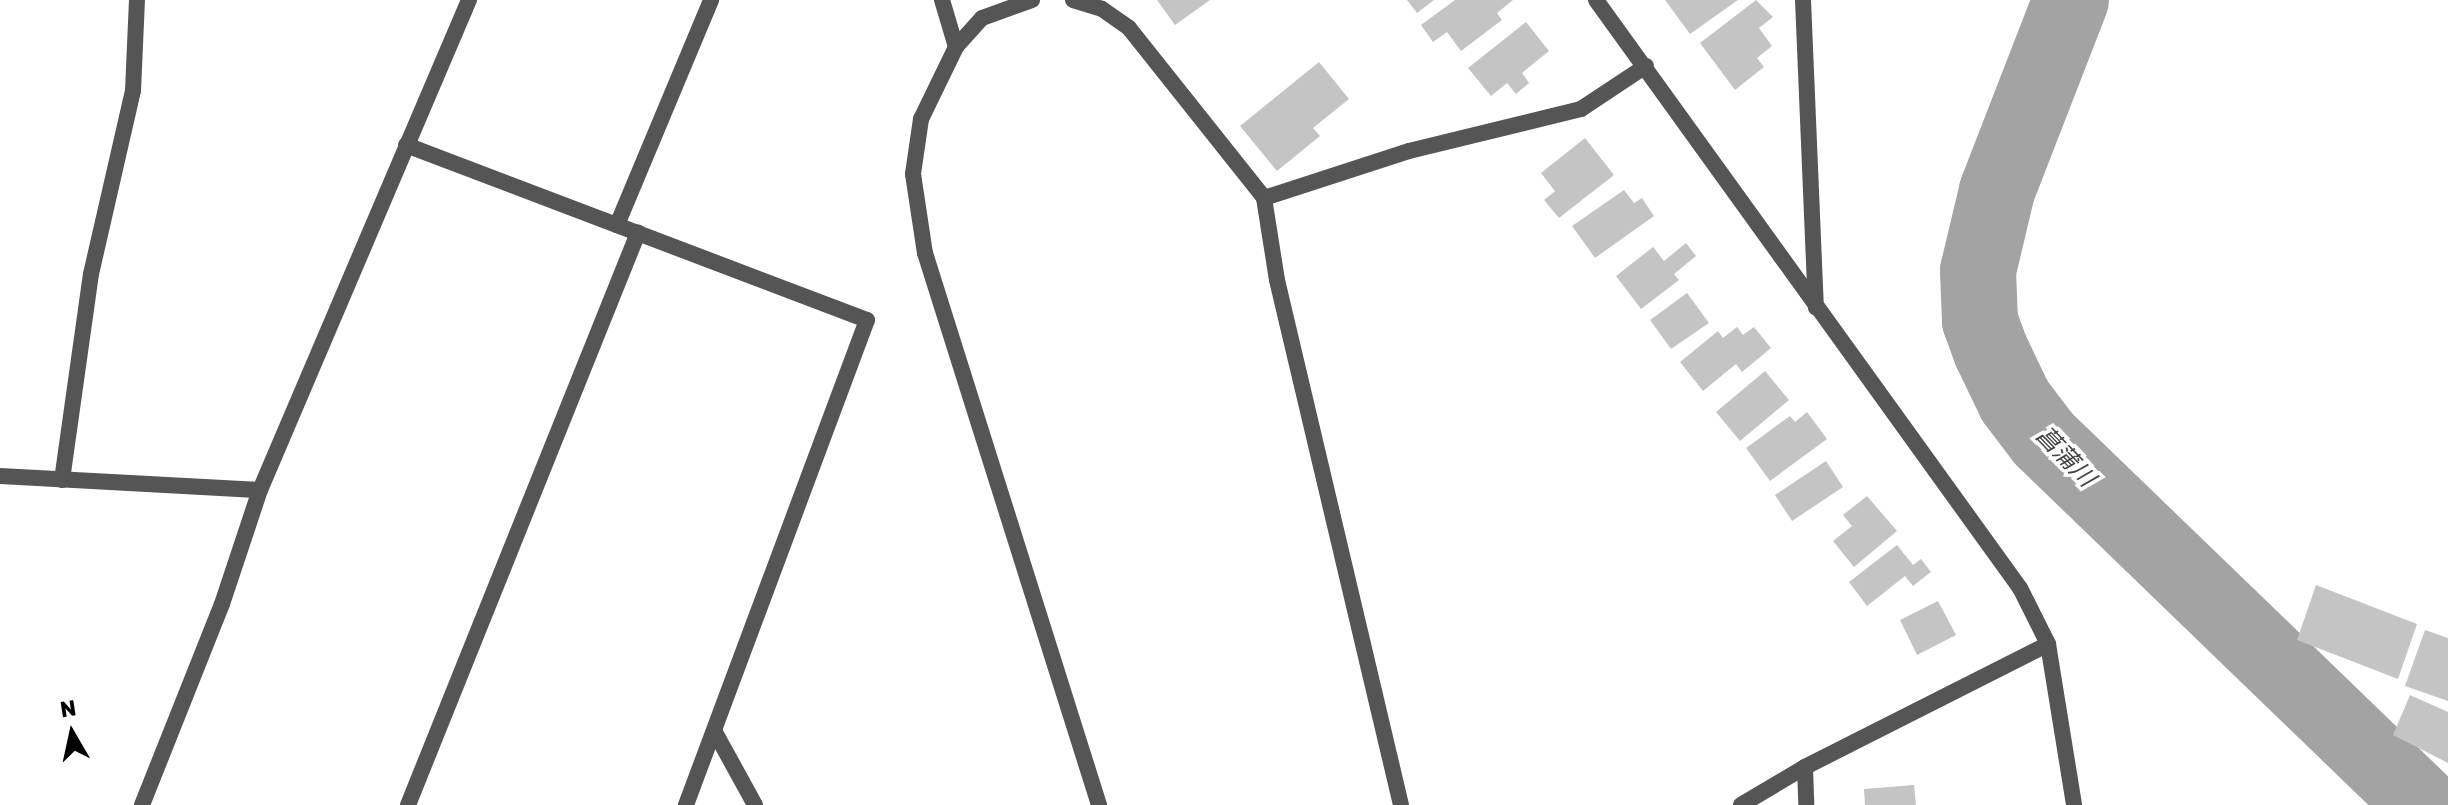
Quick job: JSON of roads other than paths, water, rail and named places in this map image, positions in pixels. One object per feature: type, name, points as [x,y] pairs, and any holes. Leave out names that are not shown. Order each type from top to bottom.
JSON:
[{"type":"street","points":[[62,480],[91,274],[133,91],[137,0]]},
{"type":"street","points":[[142,805],[222,604],[260,490],[469,0]]},
{"type":"street","points":[[617,225],[711,0]]},
{"type":"street","points":[[942,0],[956,47]]},
{"type":"street","points":[[1032,0],[982,18],[956,47],[921,119],[913,174],[925,253],[1099,805]]},
{"type":"street","points":[[1073,0],[1102,9],[1129,28],[1264,198],[1277,280],[1401,805]]},
{"type":"street","points":[[1596,0],[1646,66],[1816,310],[2020,588],[2048,644],[2074,805]]},
{"type":"street","points":[[1803,0],[1816,310]]},
{"type":"street","points":[[1264,198],[1409,151],[1581,109],[1646,66]]},
{"type":"street","points":[[406,145],[867,320],[716,734],[686,805]]},
{"type":"street","points":[[408,805],[638,233]]},
{"type":"street","points":[[0,476],[260,490]]},
{"type":"street","points":[[1741,805],[1805,767],[2048,644]]},
{"type":"street","points":[[716,734],[755,805]]},
{"type":"street","points":[[1805,767],[1806,805]]},
{"type":"waterway","name":"菖蒲川","points":[[2071,0],[1997,191],[1978,271],[1980,321],[1991,351],[2015,401],[2044,439],[2423,805]]}]
